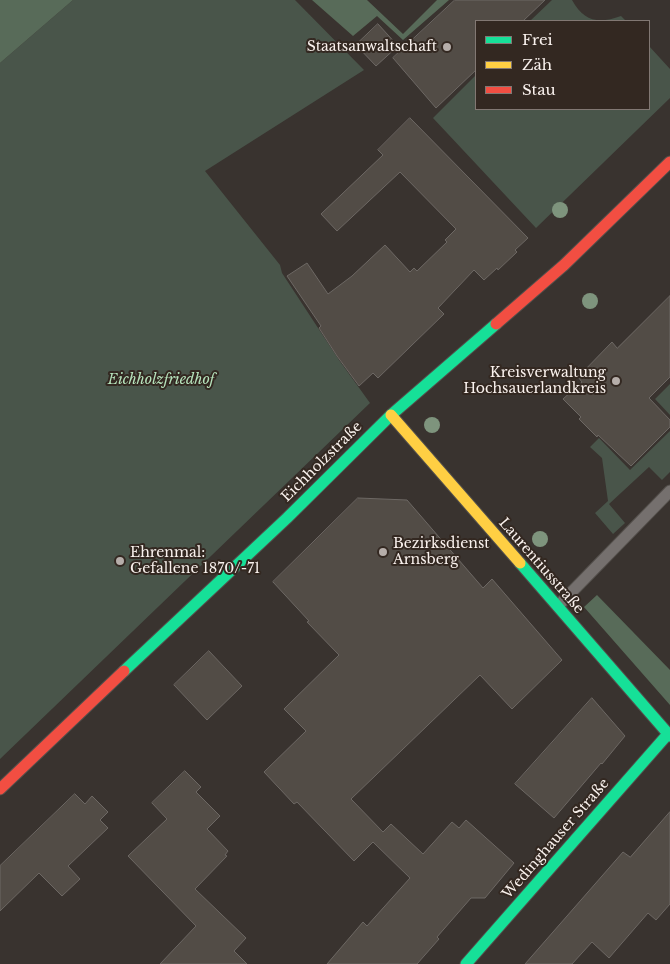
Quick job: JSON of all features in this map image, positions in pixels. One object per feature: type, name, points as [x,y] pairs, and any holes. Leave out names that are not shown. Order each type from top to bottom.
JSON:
[{"type":"street","name":"Eichholzstraße","points":[[0,789],[219,580],[287,518],[391,415],[564,264],[670,162]]},
{"type":"street","name":"Laurentiusstraße","points":[[391,415],[669,735]]},
{"type":"street","name":"Wedinghauser Straße","points":[[466,964],[669,735]]},
{"type":"lane","points":[[556,607],[670,491]]},
{"type":"green space","points":[[0,0],[73,0],[0,63]]},
{"type":"green space","name":"Eichholzfriedhof","points":[[73,0],[295,0],[364,70],[205,171],[280,265],[282,273],[339,360],[370,403],[0,759],[0,63]]},
{"type":"green space","points":[[312,0],[367,0],[403,34],[437,0],[449,0],[403,40],[377,16],[353,36]]},
{"type":"green space","points":[[552,0],[572,0],[587,17],[599,20],[531,20]]},
{"type":"green space","points":[[621,16],[625,20],[606,20],[613,19]]},
{"type":"green space","points":[[650,47],[670,69],[670,98],[536,228],[433,118],[475,76],[475,110],[650,110]]},
{"type":"green space","points":[[670,384],[670,415],[655,399]]},
{"type":"green space","points":[[670,431],[670,472],[662,480],[649,467],[609,504],[625,523],[613,534],[595,513],[608,501],[602,458],[590,447],[599,438],[630,470]]},
{"type":"green space","points":[[597,595],[670,670],[670,705],[584,607]]},
{"type":"building","name":"Staatsanwaltschaft","points":[[455,0],[545,0],[524,20],[475,20],[475,71],[436,108],[393,58]]},
{"type":"building","points":[[378,24],[398,46],[376,66],[356,45]]},
{"type":"building","points":[[410,118],[528,238],[515,250],[517,252],[484,280],[474,270],[438,308],[444,314],[378,378],[373,373],[359,386],[337,356],[319,328],[321,326],[287,276],[307,263],[328,294],[352,276],[385,245],[410,272],[414,268],[417,271],[447,242],[445,240],[456,229],[400,172],[337,231],[321,214],[383,155],[378,150]]},
{"type":"building","name":"Kreisverwaltung Hochsauerlandkreis","points":[[670,296],[670,377],[649,398],[670,420],[670,427],[631,466],[598,435],[597,437],[563,399],[582,382],[578,377],[612,342],[617,348]]},
{"type":"building","points":[[358,498],[407,500],[483,588],[492,579],[562,660],[512,709],[480,675],[351,799],[383,832],[391,824],[423,854],[452,822],[459,828],[466,820],[514,863],[485,898],[471,898],[437,937],[439,939],[417,964],[327,964],[363,922],[367,926],[410,878],[373,842],[354,861],[297,802],[294,804],[264,772],[306,731],[284,709],[339,655],[307,622],[309,621],[273,582]]},
{"type":"building","points":[[209,651],[242,686],[207,720],[174,685]]},
{"type":"building","points":[[592,698],[625,736],[554,818],[515,784]]},
{"type":"building","points":[[185,771],[201,787],[196,792],[220,816],[207,829],[228,851],[225,855],[227,856],[195,889],[246,938],[234,951],[247,964],[160,964],[196,926],[128,856],[167,819],[152,803]]},
{"type":"building","points":[[75,794],[85,804],[92,796],[108,812],[100,820],[108,828],[68,866],[80,879],[62,896],[39,873],[0,911],[0,866]]},
{"type":"building","points":[[670,812],[670,904],[656,920],[648,913],[609,958],[592,942],[572,964],[525,964],[623,852],[630,857]]},
{"type":"traffic: fast","points":[[124,671],[287,518],[391,415],[496,324]]},
{"type":"traffic: fast","points":[[520,563],[670,736]]},
{"type":"traffic: fast","points":[[466,964],[668,734]]},
{"type":"traffic: slow","points":[[391,415],[520,563]]},
{"type":"traffic: jam","points":[[496,324],[564,265],[670,162]]},
{"type":"traffic: jam","points":[[0,789],[124,671]]},
{"type":"place","name":"Staatsanwaltschaft","points":[[447,47]]},
{"type":"place","name":"Kreisverwaltung Hochsauerlandkreis","points":[[616,381]]},
{"type":"place","name":"Bezirksdienst Arnsberg","points":[[383,552]]},
{"type":"place","name":"Ehrenmal: Gefallene 1870/-71","points":[[120,561]]}]
